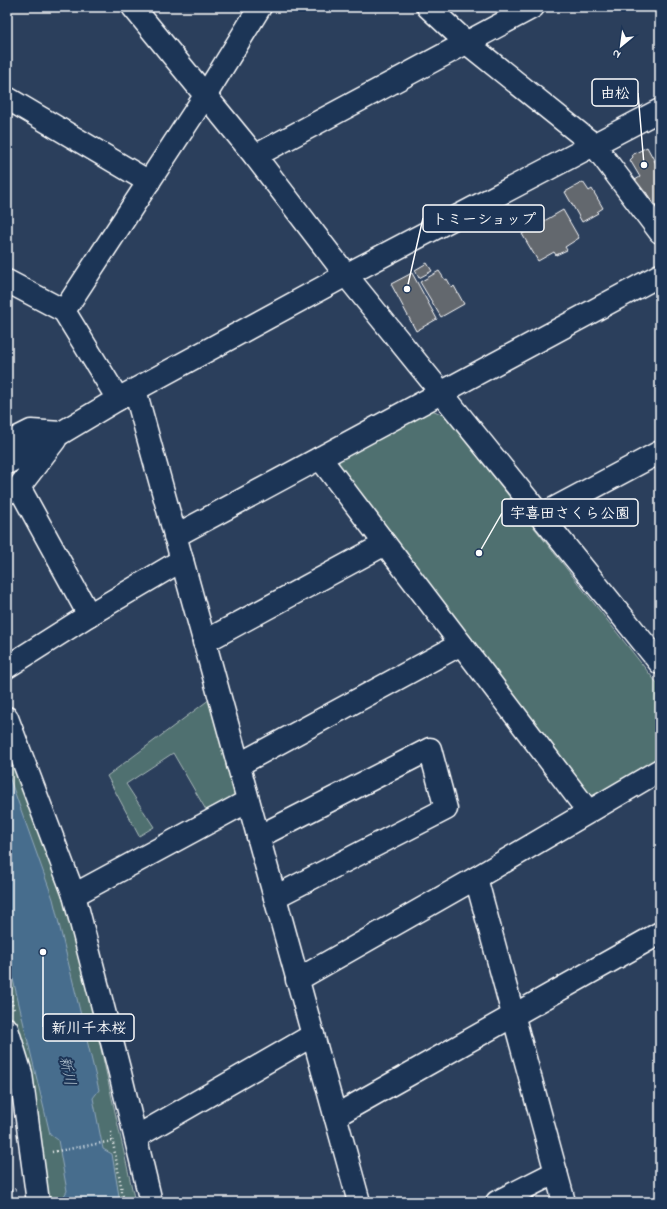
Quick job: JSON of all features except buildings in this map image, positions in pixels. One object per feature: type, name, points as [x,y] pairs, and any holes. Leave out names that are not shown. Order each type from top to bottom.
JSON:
[{"type":"street","points":[[64,311],[205,96],[260,7]]},
{"type":"street","points":[[428,7],[467,43],[594,145],[660,232]]},
{"type":"street","points":[[255,156],[534,7]]},
{"type":"street","points":[[141,10],[205,96],[255,156],[346,275],[660,664]]},
{"type":"street","points":[[7,98],[149,182]]},
{"type":"street","points":[[7,463],[127,394],[346,275],[660,110]]},
{"type":"street","points":[[175,536],[660,275]]},
{"type":"street","points":[[7,281],[64,311],[127,394],[182,560],[359,1202]]},
{"type":"street","points":[[7,443],[31,431],[61,433]]},
{"type":"street","points":[[61,433],[13,490],[89,615]]},
{"type":"street","points":[[540,516],[660,452]]},
{"type":"street","points":[[320,458],[588,811]]},
{"type":"street","points":[[204,642],[385,544]]},
{"type":"street","points":[[7,667],[89,615],[182,560]]},
{"type":"street","points":[[238,765],[462,644]]},
{"type":"street","points":[[7,718],[74,895],[136,1137],[151,1202]]},
{"type":"street","points":[[258,837],[430,749],[446,809],[275,896]]},
{"type":"street","points":[[297,980],[476,878],[660,770]]},
{"type":"street","points":[[74,895],[248,801]]},
{"type":"street","points":[[476,878],[564,1202]]},
{"type":"street","points":[[335,1116],[660,933]]},
{"type":"street","points":[[7,1029],[21,1074],[38,1202]]},
{"type":"street","points":[[136,1137],[313,1035]]},
{"type":"street","points":[[497,1202],[556,1172]]},
{"type":"path","points":[[51,1152],[113,1141]]},
{"type":"green space","points":[[432,410],[446,416],[660,687],[660,759],[595,798],[584,793],[338,465],[340,459]]},
{"type":"green space","points":[[210,699],[236,797],[206,810],[173,753],[126,784],[154,827],[139,836],[107,776]]},
{"type":"green space","points":[[7,732],[68,900],[135,1202],[46,1202],[27,1071],[7,1005]]},
{"type":"water","name":"新川","points":[[7,771],[53,899],[99,1090],[93,1098],[103,1149],[112,1154],[120,1202],[63,1202],[62,1199],[67,1191],[58,1140],[50,1134],[7,954]]},
{"type":"place","name":"由松","points":[[644,165]]},
{"type":"place","name":"トミーショップ","points":[[407,289]]},
{"type":"place","name":"宇喜田さくら公園","points":[[479,553]]},
{"type":"place","name":"新川千本桜","points":[[43,952]]}]
